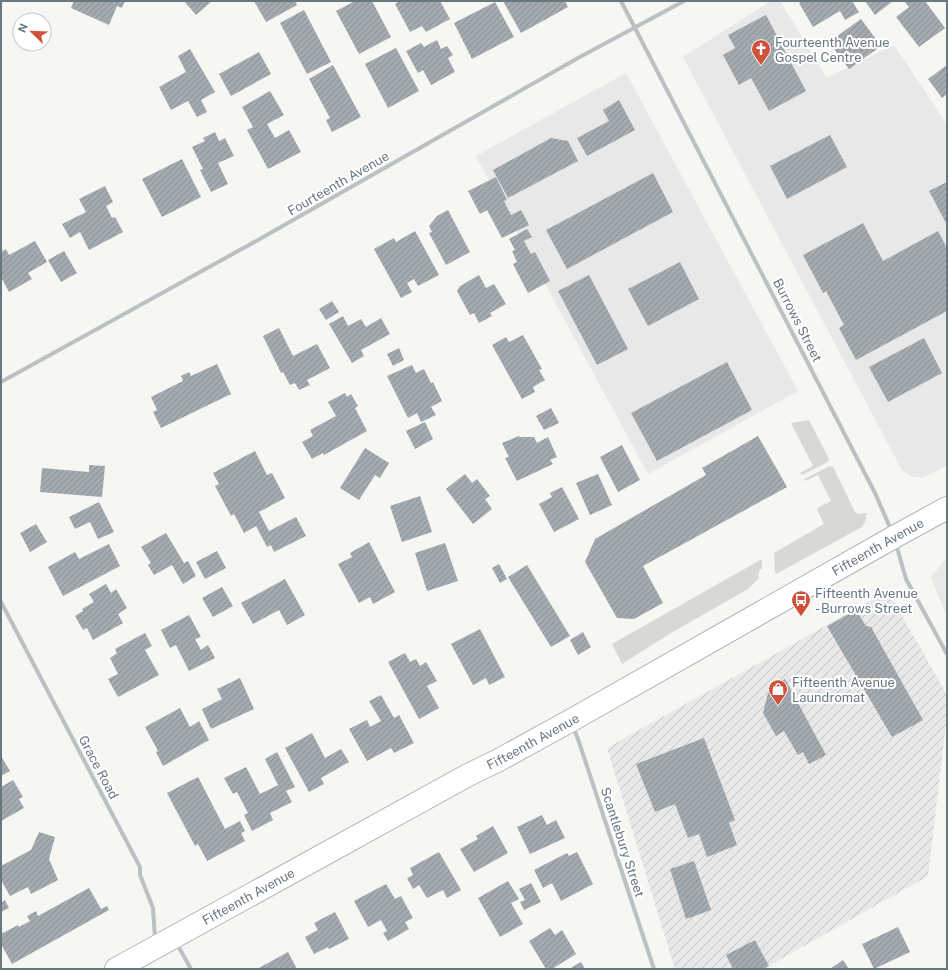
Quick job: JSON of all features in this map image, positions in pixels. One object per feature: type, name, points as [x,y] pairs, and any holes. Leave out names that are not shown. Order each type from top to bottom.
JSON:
[{"type":"main road","name":"Fifteenth Avenue","points":[[116,969],[470,774],[498,761],[947,508]]},
{"type":"street","name":"Burrows Street","points":[[621,1],[876,493],[894,537],[906,579],[947,654]]},
{"type":"street","name":"Fourteenth Avenue","points":[[1,382],[258,240],[578,58],[684,1]]},
{"type":"street","name":"Grace Road","points":[[1,602],[140,867],[140,875],[154,908],[165,943],[191,969]]},
{"type":"street","name":"Scantlebury Street","points":[[570,721],[578,739],[654,969]]},
{"type":"shaded area","points":[[771,1],[780,1],[827,78],[894,45],[947,125],[947,465],[923,478],[910,476],[902,470],[683,57]]},
{"type":"shaded area","points":[[626,73],[798,391],[648,474],[476,156]]},
{"type":"shaded area","points":[[809,420],[829,459],[828,462],[802,475],[800,473],[813,466],[791,423]]},
{"type":"shaded area","points":[[830,466],[833,467],[855,512],[858,514],[867,513],[865,522],[862,527],[776,574],[774,553],[824,524],[817,509],[831,501],[818,475],[805,481],[804,479]]},
{"type":"shaded area","points":[[947,557],[947,617],[931,577]]},
{"type":"shaded area","points":[[762,559],[762,569],[760,569],[758,575],[759,578],[748,589],[671,633],[622,664],[612,644]]},
{"type":"shaded area","points":[[888,591],[947,695],[947,716],[928,876],[763,969],[675,969],[607,748]]},
{"type":"building","points":[[74,1],[125,1],[122,8],[117,6],[109,25],[71,8]]},
{"type":"building","points":[[184,1],[212,1],[196,15]]},
{"type":"building","points":[[254,1],[295,1],[297,5],[266,22]]},
{"type":"building","points":[[355,1],[372,1],[391,37],[359,54],[336,11]]},
{"type":"building","points":[[400,1],[440,1],[450,19],[426,32],[422,26],[410,32],[395,4]]},
{"type":"building","points":[[503,1],[565,1],[568,7],[521,33]]},
{"type":"building","points":[[803,1],[852,1],[859,12],[845,20],[840,11],[813,27],[799,3]]},
{"type":"building","points":[[865,1],[893,1],[875,15]]},
{"type":"building","points":[[904,1],[925,1],[945,28],[919,47],[896,17],[909,7]]},
{"type":"building","points":[[495,2],[514,37],[472,59],[454,23]]},
{"type":"building","points":[[304,10],[331,62],[307,74],[280,23]]},
{"type":"building","name":"Fourteenth Avenue Gospel Centre","points":[[766,15],[806,91],[769,111],[751,78],[739,85],[723,55],[735,48],[728,35]]},
{"type":"building","points":[[861,19],[881,46],[849,69],[829,42]]},
{"type":"building","points":[[437,40],[441,49],[447,46],[453,55],[448,58],[455,72],[431,85],[423,70],[418,73],[406,51],[421,43],[424,47]]},
{"type":"building","points":[[396,48],[419,91],[388,108],[365,64]]},
{"type":"building","points":[[190,49],[215,92],[201,100],[207,112],[197,117],[188,101],[171,110],[159,87],[186,72],[178,56]]},
{"type":"building","points":[[259,52],[271,74],[231,96],[219,74]]},
{"type":"building","points":[[333,65],[361,117],[332,132],[326,120],[330,118],[309,79]]},
{"type":"building","points":[[947,65],[947,94],[942,98],[928,79]]},
{"type":"building","points":[[270,91],[284,115],[267,124],[275,138],[289,130],[301,152],[268,169],[247,130],[253,127],[242,107]]},
{"type":"building","points":[[619,100],[635,130],[587,156],[577,138],[609,121],[603,110]]},
{"type":"building","points":[[215,132],[219,141],[225,138],[234,156],[218,163],[228,184],[211,192],[200,170],[203,169],[192,147],[205,141],[203,138]]},
{"type":"building","points":[[830,135],[847,167],[787,199],[770,166]]},
{"type":"building","points":[[551,138],[568,141],[578,161],[508,198],[493,170]]},
{"type":"building","points":[[182,159],[201,197],[162,217],[142,179]]},
{"type":"building","points":[[653,173],[673,212],[567,269],[546,230]]},
{"type":"building","points":[[496,177],[507,200],[504,201],[511,215],[521,210],[529,225],[502,238],[487,210],[480,214],[468,191]]},
{"type":"building","points":[[947,182],[947,225],[929,191]]},
{"type":"building","points":[[105,186],[113,202],[106,206],[112,218],[115,217],[123,232],[89,250],[80,232],[70,238],[62,224],[86,212],[79,199]]},
{"type":"building","points":[[448,210],[470,252],[446,265],[429,233],[432,232],[429,226],[437,216]]},
{"type":"building","points":[[863,223],[883,261],[938,231],[947,248],[947,311],[856,360],[839,328],[844,325],[826,291],[823,293],[803,255]]},
{"type":"building","points":[[527,229],[532,237],[524,241],[531,254],[535,252],[550,281],[528,293],[513,264],[517,262],[512,251],[515,250],[509,239]]},
{"type":"building","points":[[415,231],[439,275],[418,286],[414,279],[407,283],[412,292],[401,298],[374,249],[394,238],[396,242]]},
{"type":"building","points":[[35,241],[47,262],[28,273],[32,279],[9,292],[1,277],[1,252],[6,249],[9,255]]},
{"type":"building","points":[[64,251],[77,273],[61,282],[48,260]]},
{"type":"building","points":[[680,262],[699,299],[648,326],[628,289]]},
{"type":"building","points":[[479,275],[486,288],[494,284],[506,304],[490,313],[492,316],[479,323],[474,313],[470,315],[457,291],[460,286]]},
{"type":"building","points":[[589,275],[628,349],[597,365],[558,291]]},
{"type":"building","points":[[332,301],[339,312],[326,320],[319,309]]},
{"type":"building","points":[[343,316],[348,326],[361,319],[366,327],[381,318],[390,334],[361,350],[364,356],[352,363],[329,324]]},
{"type":"building","points":[[279,328],[293,356],[317,344],[330,368],[307,380],[310,385],[299,390],[295,383],[290,385],[283,372],[281,373],[263,336]]},
{"type":"building","points":[[523,335],[542,369],[539,370],[545,380],[533,387],[535,392],[522,399],[492,345],[506,337],[509,342]]},
{"type":"building","points":[[924,338],[942,373],[888,402],[869,367]]},
{"type":"building","points":[[399,348],[404,360],[393,366],[387,354]]},
{"type":"building","points":[[727,362],[752,410],[657,461],[631,413]]},
{"type":"building","points":[[217,364],[231,394],[161,428],[153,412],[157,410],[151,397],[183,381],[181,376],[189,372],[191,376]]},
{"type":"building","points":[[412,365],[416,373],[424,369],[431,383],[433,382],[442,401],[431,407],[436,415],[421,422],[417,413],[408,418],[387,376]]},
{"type":"building","points":[[345,393],[347,397],[351,394],[358,406],[355,408],[367,431],[324,455],[323,453],[312,459],[302,442],[313,436],[310,430],[336,416],[328,402]]},
{"type":"building","points":[[551,408],[559,423],[544,430],[536,416]]},
{"type":"building","points":[[425,422],[433,439],[415,449],[406,431]]},
{"type":"building","points":[[519,436],[534,437],[537,443],[548,437],[557,457],[550,460],[553,464],[517,481],[505,458],[509,457],[502,443]]},
{"type":"building","points":[[758,436],[787,487],[643,566],[663,603],[634,619],[617,618],[585,562],[595,539],[706,475],[702,468]]},
{"type":"building","points":[[622,445],[640,480],[618,492],[600,457]]},
{"type":"building","points":[[365,448],[389,463],[380,478],[375,475],[359,500],[340,488]]},
{"type":"building","points":[[255,451],[267,475],[272,473],[285,498],[259,512],[269,531],[296,517],[306,536],[274,552],[271,545],[267,547],[256,526],[244,533],[234,514],[231,516],[215,486],[219,484],[213,473]]},
{"type":"building","points":[[89,465],[105,466],[102,497],[40,492],[42,468],[89,472]]},
{"type":"building","points":[[465,474],[472,483],[477,479],[490,496],[485,499],[492,509],[473,524],[446,489]]},
{"type":"building","points":[[598,474],[612,505],[590,515],[576,483]]},
{"type":"building","points":[[562,487],[579,519],[554,532],[539,504],[552,497],[550,493]]},
{"type":"building","points":[[420,496],[432,532],[402,542],[390,506]]},
{"type":"building","points":[[99,502],[114,532],[98,539],[90,522],[75,529],[69,517]]},
{"type":"building","points":[[36,524],[47,542],[30,552],[20,533]]},
{"type":"building","points":[[166,533],[184,563],[188,561],[196,576],[183,584],[172,565],[154,575],[148,565],[151,563],[141,547]]},
{"type":"building","points":[[369,542],[395,592],[373,604],[370,597],[359,603],[338,564],[352,557],[350,553]]},
{"type":"building","points":[[445,543],[458,581],[427,591],[415,553]]},
{"type":"building","points":[[109,544],[120,566],[63,596],[48,567],[75,552],[79,559]]},
{"type":"building","points":[[217,551],[226,568],[205,579],[196,562]]},
{"type":"building","points":[[499,564],[507,579],[500,583],[492,568]]},
{"type":"building","points":[[527,565],[570,636],[551,647],[508,577]]},
{"type":"building","points":[[285,579],[305,615],[287,625],[279,610],[253,624],[241,603]]},
{"type":"building","points":[[106,584],[111,593],[116,589],[127,608],[118,614],[123,623],[93,640],[87,628],[83,630],[75,616],[83,611],[82,609],[94,602],[89,594]]},
{"type":"building","points":[[222,587],[233,606],[213,617],[202,598]]},
{"type":"building","points":[[856,610],[866,626],[871,627],[923,720],[892,737],[827,626]]},
{"type":"building","points":[[189,615],[201,637],[195,639],[201,650],[208,645],[215,658],[189,671],[176,645],[170,648],[161,630]]},
{"type":"building","points":[[480,629],[505,677],[489,685],[486,678],[473,685],[451,644]]},
{"type":"building","points":[[583,632],[591,647],[578,655],[570,640]]},
{"type":"building","points":[[145,633],[152,646],[145,650],[159,675],[118,697],[108,679],[118,674],[110,658],[117,653],[115,649]]},
{"type":"building","points":[[405,653],[410,662],[416,659],[420,666],[426,662],[437,681],[427,686],[439,708],[419,719],[388,662]]},
{"type":"building","points":[[240,678],[254,709],[211,729],[202,709],[222,699],[217,689]]},
{"type":"building","points":[[785,679],[826,755],[809,764],[803,752],[798,755],[784,731],[776,736],[763,713],[768,693],[772,687]]},
{"type":"building","points":[[381,695],[394,718],[399,715],[414,743],[394,753],[391,748],[367,761],[349,729],[367,720],[370,727],[381,721],[369,701]]},
{"type":"building","points":[[180,708],[190,727],[199,721],[209,740],[163,766],[156,752],[158,751],[145,727]]},
{"type":"building","points":[[312,733],[325,758],[341,749],[349,762],[321,778],[324,784],[309,792],[285,748]]},
{"type":"building","points":[[704,738],[735,820],[729,823],[737,845],[707,857],[699,834],[688,838],[675,804],[655,812],[636,764]]},
{"type":"building","points":[[277,752],[295,787],[286,791],[292,802],[270,813],[273,820],[252,831],[244,815],[248,813],[237,792],[233,794],[224,778],[246,767],[260,794],[278,785],[265,759]]},
{"type":"building","points":[[1,756],[10,771],[1,776]]},
{"type":"building","points":[[198,777],[225,829],[240,821],[245,831],[241,833],[245,841],[207,861],[198,844],[195,846],[167,793]]},
{"type":"building","points":[[13,780],[23,797],[19,799],[24,808],[1,821],[1,787]]},
{"type":"building","points":[[542,815],[547,825],[556,820],[565,838],[530,854],[517,827]]},
{"type":"building","points":[[493,826],[508,853],[474,872],[460,849],[478,839],[476,836]]},
{"type":"building","points":[[39,832],[55,837],[49,859],[58,880],[31,894],[28,887],[10,896],[1,880],[1,866],[31,850]]},
{"type":"building","points":[[439,852],[461,890],[447,898],[443,890],[427,898],[419,885],[413,889],[407,878],[413,875],[410,868]]},
{"type":"building","points":[[577,852],[593,884],[561,901],[552,883],[543,888],[534,870],[567,853],[569,856]]},
{"type":"building","points":[[694,861],[711,910],[686,919],[670,869]]},
{"type":"building","points":[[508,881],[519,899],[511,903],[523,924],[500,937],[478,898]]},
{"type":"building","points":[[531,883],[541,902],[524,910],[520,902],[525,900],[519,889]]},
{"type":"building","points":[[386,884],[395,899],[401,896],[413,918],[405,922],[409,929],[388,941],[383,933],[387,931],[381,920],[368,927],[354,901]]},
{"type":"building","points":[[89,888],[101,909],[107,906],[109,910],[12,964],[1,944],[1,934],[18,925],[19,927],[30,921],[27,916],[36,911],[38,916]]},
{"type":"building","points":[[5,900],[9,908],[1,912],[1,903]]},
{"type":"building","points":[[335,912],[349,939],[329,949],[328,947],[314,954],[305,937],[318,930],[314,923]]},
{"type":"building","points":[[898,927],[910,952],[874,969],[862,944]]},
{"type":"building","points":[[550,928],[555,935],[562,930],[576,954],[552,969],[546,969],[529,941]]},
{"type":"building","points":[[755,940],[769,966],[763,969],[733,969],[726,955]]},
{"type":"building","points":[[288,952],[297,969],[257,969]]},
{"type":"building","points":[[843,960],[849,969],[830,969]]},
{"type":"building","points":[[581,962],[585,969],[569,969]]},
{"type":"place","name":"Fourteenth Avenue Gospel Centre","points":[[761,66]]},
{"type":"place","name":"Fifteenth Avenue - Burrows Street","points":[[801,617]]},
{"type":"place","name":"Fifteenth Avenue Laundromat","points":[[778,706]]}]
